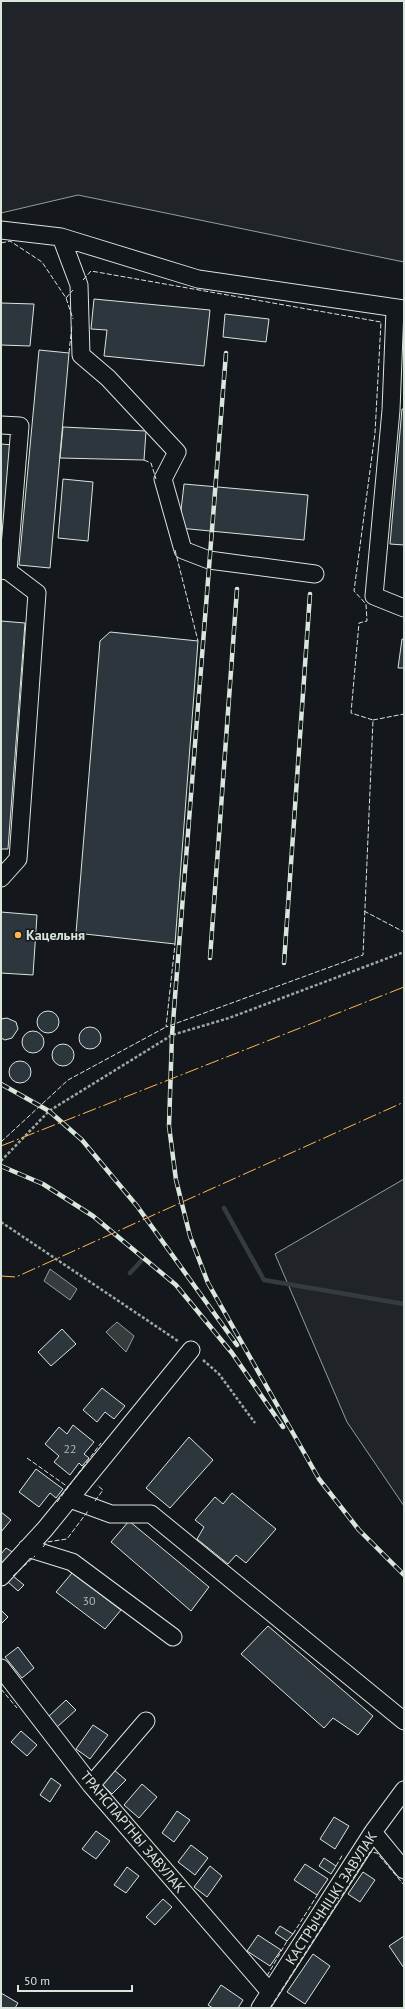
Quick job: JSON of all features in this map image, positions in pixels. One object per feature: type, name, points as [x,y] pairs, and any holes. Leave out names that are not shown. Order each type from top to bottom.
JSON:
[{"type":"street","points":[[1,230],[61,237],[198,279],[400,309],[374,596],[404,608]]},
{"type":"street","points":[[61,237],[79,284],[81,355],[108,378],[177,452],[162,479],[183,550],[209,560],[315,574]]},
{"type":"street","points":[[1,425],[20,426],[5,570],[37,593],[18,859],[1,878]]},
{"type":"street","points":[[1,1577],[70,1498],[191,1350]]},
{"type":"street","points":[[70,1498],[111,1514],[151,1514],[404,1721]]},
{"type":"street","points":[[27,1548],[72,1562],[172,1637]]},
{"type":"street","name":"ТРАНСПАРТНЫ ЗАВУЛАК","points":[[1,1668],[91,1786],[270,1992]]},
{"type":"street","points":[[91,1786],[146,1721]]},
{"type":"street","name":"КАСТРЫЧНІЦКІ ЗАВУЛАК","points":[[260,2008],[373,1832],[404,1790]]},
{"type":"street","points":[[373,1832],[404,1870]]},
{"type":"path","points":[[1,1161],[49,1111],[172,1035],[229,1018],[404,952]]},
{"type":"path","points":[[1,1222],[191,1350],[219,1374],[255,1423]]},
{"type":"shaded area","points":[[1,1],[404,1],[404,262],[78,195],[1,213]]},
{"type":"shaded area","points":[[404,1179],[404,1506],[347,1422],[275,1254]]},
{"type":"shaded area","points":[[50,1269],[77,1289],[70,1300],[44,1281]]},
{"type":"shaded area","points":[[117,1322],[134,1336],[126,1352],[106,1332]]},
{"type":"building","points":[[94,299],[210,310],[204,366],[104,356],[107,330],[91,329]]},
{"type":"building","points":[[1,303],[34,304],[30,346],[1,345]]},
{"type":"building","points":[[225,314],[269,319],[266,342],[223,337]]},
{"type":"building","points":[[39,350],[69,353],[50,568],[19,565]]},
{"type":"building","points":[[402,409],[404,409],[404,545],[390,544]]},
{"type":"building","points":[[63,427],[146,431],[144,460],[60,458]]},
{"type":"building","points":[[1,444],[14,445],[6,527],[1,527]]},
{"type":"building","points":[[63,479],[93,482],[88,541],[58,538]]},
{"type":"building","points":[[184,484],[308,495],[304,540],[179,528]]},
{"type":"building","points":[[1,621],[25,623],[8,849],[1,849]]},
{"type":"building","points":[[110,632],[198,641],[175,944],[76,933],[100,641]]},
{"type":"building","points":[[402,639],[404,639],[404,668],[398,668]]},
{"type":"building","name":"Кацельня","points":[[1,912],[37,915],[33,975],[1,973]]},
{"type":"building","points":[[48,1011],[56,1014],[59,1022],[56,1030],[48,1033],[40,1030],[37,1022],[40,1014]]},
{"type":"building","points":[[7,1018],[16,1022],[18,1029],[12,1038],[5,1040],[1,1038],[1,1019]]},
{"type":"building","points":[[90,1027],[98,1030],[101,1038],[98,1046],[90,1049],[82,1046],[79,1038],[82,1030]]},
{"type":"building","points":[[33,1031],[41,1034],[44,1042],[41,1050],[33,1053],[25,1050],[22,1042],[25,1034]]},
{"type":"building","points":[[63,1044],[71,1047],[74,1055],[71,1063],[63,1066],[55,1063],[52,1055],[55,1047]]},
{"type":"building","points":[[20,1061],[28,1064],[31,1072],[28,1080],[20,1083],[12,1080],[9,1072],[12,1064]]},
{"type":"building","points":[[62,1329],[76,1344],[51,1366],[38,1352]]},
{"type":"building","points":[[102,1388],[125,1406],[114,1419],[105,1412],[97,1422],[83,1410]]},
{"type":"building","points":[[73,1425],[94,1442],[84,1454],[89,1458],[82,1466],[79,1463],[70,1475],[54,1462],[59,1456],[45,1444],[59,1427],[67,1434]]},
{"type":"building","points":[[189,1437],[213,1460],[170,1508],[146,1488]]},
{"type":"building","points":[[36,1469],[63,1489],[56,1498],[50,1493],[39,1507],[19,1492]]},
{"type":"building","points":[[232,1493],[276,1529],[246,1563],[236,1555],[228,1564],[197,1539],[204,1527],[195,1520],[215,1497],[223,1504]]},
{"type":"building","points":[[1,1512],[11,1520],[1,1532]]},
{"type":"building","points":[[129,1521],[209,1587],[191,1611],[111,1542]]},
{"type":"building","points":[[6,1548],[14,1553],[1,1567],[1,1554]]},
{"type":"building","points":[[72,1573],[121,1610],[105,1629],[56,1592]]},
{"type":"building","points":[[13,1576],[24,1585],[18,1591],[8,1582]]},
{"type":"building","points":[[1,1610],[8,1617],[1,1624]]},
{"type":"building","points":[[268,1626],[373,1716],[358,1735],[333,1718],[324,1728],[241,1654]]},
{"type":"building","points":[[18,1647],[34,1668],[22,1678],[5,1657]]},
{"type":"building","points":[[66,1700],[76,1710],[57,1727],[48,1717]]},
{"type":"building","points":[[93,1725],[108,1735],[90,1759],[76,1749]]},
{"type":"building","points":[[21,1731],[37,1745],[27,1756],[11,1742]]},
{"type":"building","points":[[114,1770],[126,1780],[112,1794],[101,1784]]},
{"type":"building","points":[[51,1778],[61,1785],[50,1802],[40,1795]]},
{"type":"building","points":[[142,1784],[157,1797],[139,1818],[124,1805]]},
{"type":"building","points":[[177,1811],[190,1820],[174,1842],[162,1833]]},
{"type":"building","points":[[334,1817],[349,1826],[335,1849],[320,1839]]},
{"type":"building","points":[[96,1831],[110,1841],[96,1859],[82,1849]]},
{"type":"building","points":[[191,1845],[208,1858],[195,1875],[178,1862]]},
{"type":"building","points":[[324,1858],[336,1866],[331,1874],[319,1866]]},
{"type":"building","points":[[305,1864],[328,1879],[317,1895],[294,1880]]},
{"type":"building","points":[[210,1866],[222,1876],[207,1897],[194,1887]]},
{"type":"building","points":[[127,1867],[139,1876],[126,1893],[114,1885]]},
{"type":"building","points":[[363,1872],[375,1880],[360,1902],[348,1894]]},
{"type":"building","points":[[163,1899],[172,1907],[155,1925],[146,1917]]},
{"type":"building","points":[[280,1926],[293,1934],[287,1941],[275,1933]]},
{"type":"building","points":[[258,1935],[281,1950],[270,1966],[247,1951]]},
{"type":"building","points":[[404,1936],[404,1968],[389,1946]]},
{"type":"building","points":[[313,1954],[330,1966],[305,2004],[287,1992]]},
{"type":"building","points":[[221,1985],[243,2000],[238,2008],[213,2008],[208,2005]]},
{"type":"building","points":[[1,1993],[18,2003],[15,2008],[1,2008]]},
{"type":"waterway","points":[[224,1208],[264,1280],[404,1304]]},
{"type":"waterway","points":[[130,1273],[141,1261]]},
{"type":"railway","points":[[226,353],[172,1035],[169,1126],[176,1180],[190,1236],[208,1283],[319,1479],[359,1530],[404,1575]]},
{"type":"railway","points":[[210,958],[237,589]]},
{"type":"railway","points":[[284,963],[310,594]]},
{"type":"railway","points":[[1,1084],[49,1111],[82,1140],[137,1206],[237,1345]]},
{"type":"railway","points":[[1,1166],[43,1184],[93,1216],[176,1285],[232,1353],[283,1427]]},
{"type":"fence","points":[[1,243],[10,241],[42,262],[66,298],[73,319]]},
{"type":"fence","points":[[83,280],[91,271],[381,322],[375,433],[354,591],[366,604],[367,621],[359,623],[351,713],[373,720],[363,955],[166,1027],[175,944]]},
{"type":"fence","points":[[66,298],[73,290]]},
{"type":"fence","points":[[69,353],[72,325]]},
{"type":"fence","points":[[144,460],[151,463],[156,479]]},
{"type":"fence","points":[[175,550],[198,641]]},
{"type":"fence","points":[[373,720],[404,714]]},
{"type":"fence","points":[[364,911],[404,932]]},
{"type":"fence","points":[[1,1142],[68,1080],[166,1027]]},
{"type":"fence","points":[[57,1502],[101,1443]]},
{"type":"fence","points":[[27,1458],[68,1487]]},
{"type":"fence","points":[[95,1501],[103,1490],[97,1485]]},
{"type":"fence","points":[[43,1547],[47,1542],[67,1539],[88,1511]]},
{"type":"fence","points":[[13,1576],[35,1556]]},
{"type":"fence","points":[[1,1689],[17,1708]]},
{"type":"fence","points":[[270,2008],[370,1852],[377,1853],[404,1885]]},
{"type":"fence","points":[[336,1866],[343,1854]]},
{"type":"fence","points":[[293,1934],[318,1894]]},
{"type":"fence","points":[[267,1976],[287,1941]]},
{"type":"power","points":[[1,1146],[404,987]]},
{"type":"power","points":[[1,1276],[16,1277],[404,1102]]},
{"type":"place","name":"Кацельня","points":[[18,935]]}]
